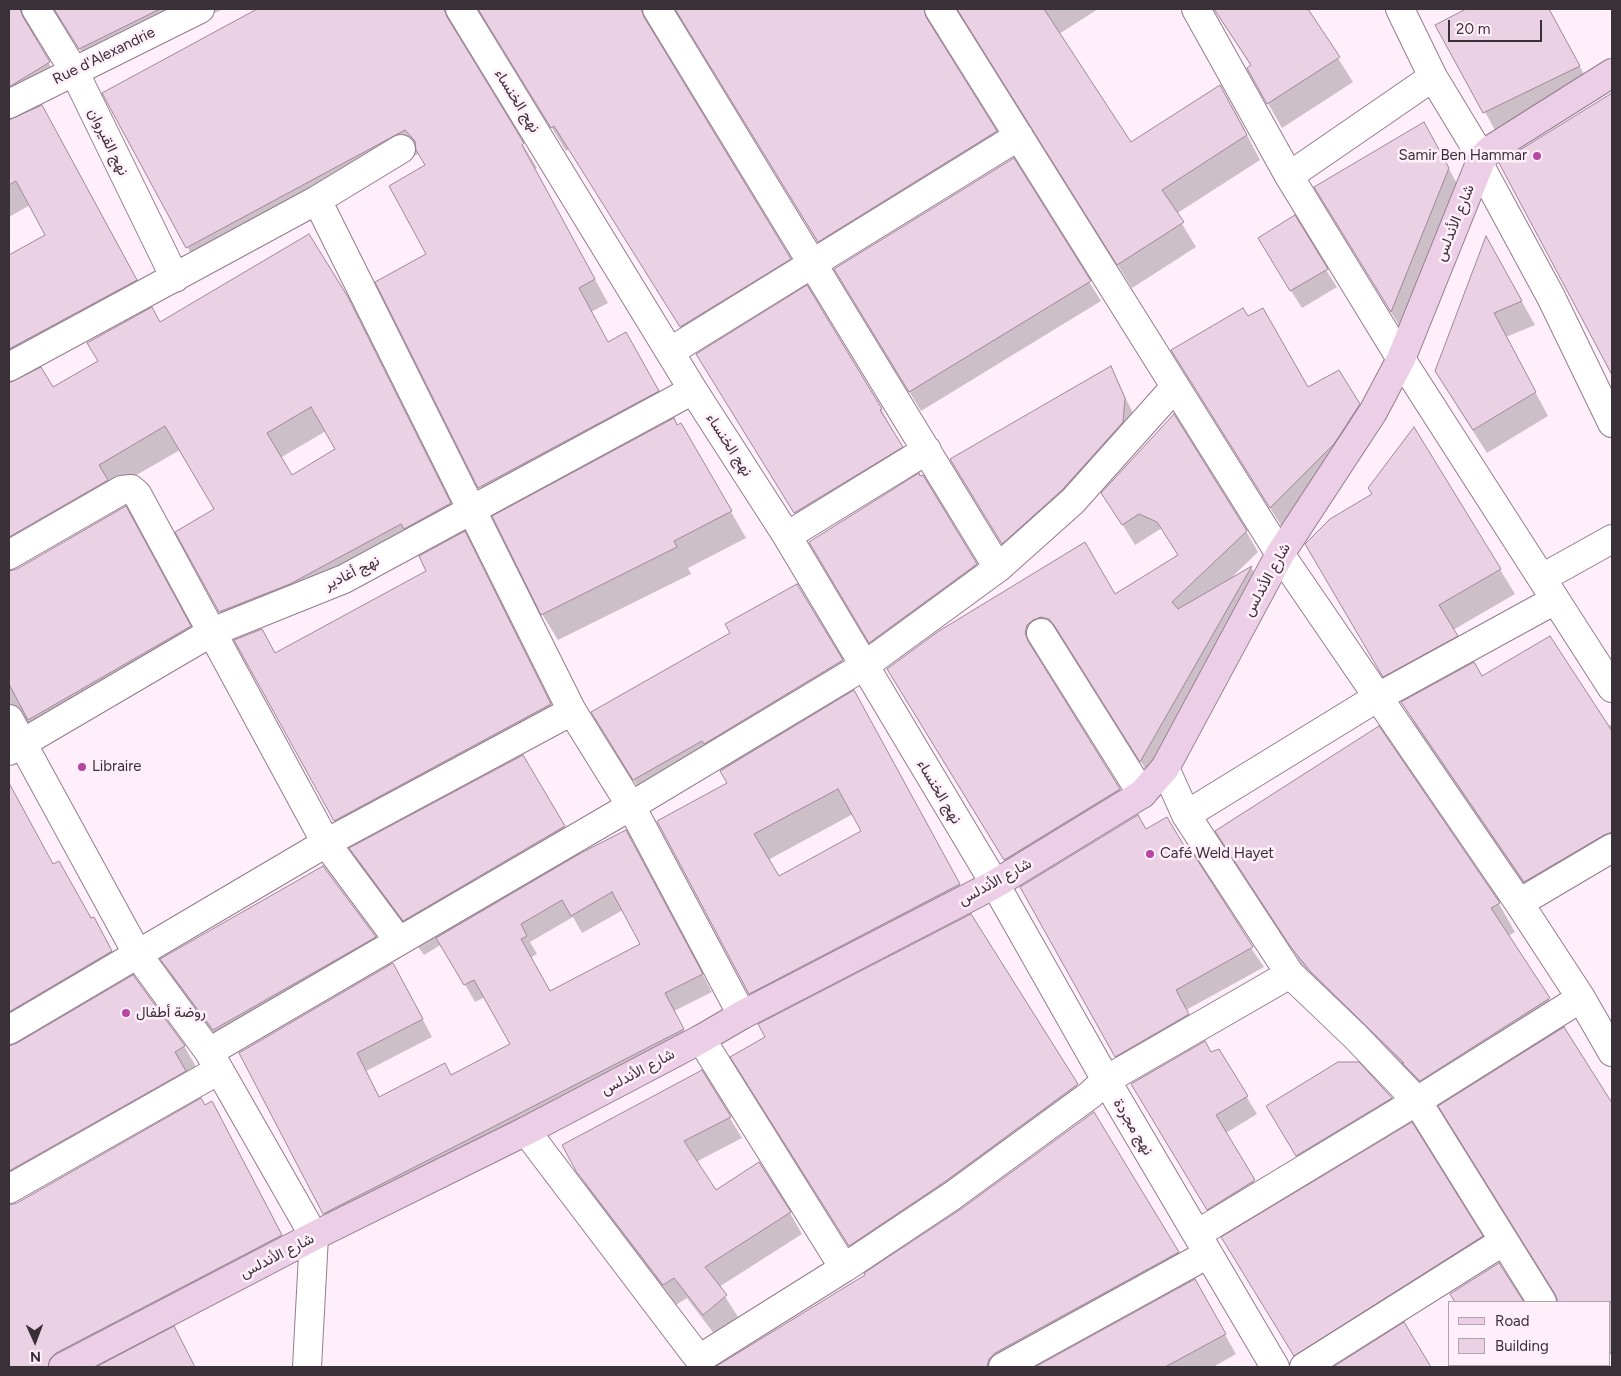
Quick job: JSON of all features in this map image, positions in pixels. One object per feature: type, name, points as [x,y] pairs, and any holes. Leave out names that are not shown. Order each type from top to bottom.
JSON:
[{"type":"street","name":"نهج القيروان","points":[[36,9],[74,71],[175,278]]},
{"type":"street","name":"Rue d'Alexandrie","points":[[9,104],[200,9]]},
{"type":"street","name":"نهج الخنساء","points":[[460,9],[672,351],[693,390],[787,536],[994,884]]},
{"type":"street","points":[[657,9],[998,568]]},
{"type":"street","points":[[938,9],[1280,554],[1519,903],[1581,998],[1612,1052]]},
{"type":"street","points":[[1196,9],[1289,176],[1401,359],[1612,688]]},
{"type":"street","points":[[1400,9],[1433,77],[1480,161],[1551,297],[1612,423]]},
{"type":"street","points":[[1480,161],[1490,150],[1612,73]]},
{"type":"street","points":[[1289,176],[1433,77]]},
{"type":"street","points":[[672,351],[1019,136]]},
{"type":"street","points":[[9,367],[317,200],[402,150]]},
{"type":"street","name":"شارع الأندلس","points":[[62,1367],[314,1236],[526,1131],[742,1015],[994,884],[1142,794],[1165,768],[1280,554],[1373,412],[1401,359],[1480,161]]},
{"type":"street","points":[[317,200],[572,710],[631,806],[742,1015]]},
{"type":"street","points":[[9,1188],[214,1061],[398,940],[631,806],[864,666],[998,568],[1073,501],[1175,387]]},
{"type":"street","name":"نهج أغادير","points":[[16,747],[212,632],[344,579],[693,390]]},
{"type":"street","points":[[787,536],[927,450]]},
{"type":"street","points":[[9,555],[122,490],[131,489],[137,494],[326,843],[398,940]]},
{"type":"street","points":[[1186,815],[1378,698],[1548,589],[1612,539]]},
{"type":"street","points":[[1041,633],[1142,794]]},
{"type":"street","points":[[9,1030],[326,843],[572,710]]},
{"type":"street","points":[[9,719],[16,747],[138,955],[214,1061],[314,1236],[309,1365]]},
{"type":"street","points":[[1165,768],[1186,815],[1290,974],[1356,1036],[1417,1101],[1541,1301]]},
{"type":"street","points":[[1519,903],[1612,848]]},
{"type":"street","name":"نهج مجردة","points":[[994,884],[1106,1080],[1275,1367]]},
{"type":"street","points":[[526,1131],[702,1363],[952,1196],[1090,1095],[1106,1080],[1290,974]]},
{"type":"street","points":[[1003,1367],[1203,1244],[1417,1101],[1581,998]]},
{"type":"street","points":[[700,1039],[844,1268]]},
{"type":"street","points":[[1304,1367],[1504,1241]]},
{"type":"building","points":[[9,9],[20,9],[50,62],[9,87]]},
{"type":"building","points":[[54,9],[160,9],[79,49]]},
{"type":"building","points":[[257,9],[444,9],[447,17],[524,143],[522,145],[595,279],[579,288],[608,342],[626,332],[659,391],[478,488],[375,282],[426,254],[389,186],[425,165],[416,150],[415,141],[405,130],[186,248],[102,93]]},
{"type":"building","points":[[478,9],[641,9],[644,17],[791,259],[680,327],[554,126],[551,128]]},
{"type":"building","points":[[675,9],[924,9],[926,17],[997,131],[818,242]]},
{"type":"building","points":[[957,9],[1044,9],[1131,142],[1220,85],[1247,135],[1162,190],[1184,222],[1117,265]]},
{"type":"building","points":[[1214,9],[1308,9],[1340,57],[1267,104],[1247,68],[1251,65]]},
{"type":"building","points":[[1466,9],[1549,9],[1580,66],[1483,113],[1435,25]]},
{"type":"building","points":[[1612,93],[1612,375],[1499,163]]},
{"type":"building","points":[[42,105],[137,280],[9,349],[9,255],[45,235],[16,181],[9,185],[9,120]]},
{"type":"building","points":[[1424,122],[1449,168],[1391,312],[1314,187]]},
{"type":"building","points":[[1014,158],[1091,281],[909,392],[834,269]]},
{"type":"building","points":[[1295,215],[1328,269],[1290,291],[1258,238]]},
{"type":"building","points":[[309,234],[348,297],[451,503],[404,529],[401,524],[290,584],[219,612],[175,532],[214,509],[165,426],[99,465],[108,480],[9,537],[9,383],[41,367],[53,387],[98,361],[87,343],[152,307],[160,322]],"holes":[[[311,407],[335,449],[292,475],[267,433]]]},
{"type":"building","points":[[1486,236],[1522,301],[1494,313],[1536,392],[1473,430],[1435,371]]},
{"type":"building","points":[[807,285],[903,447],[794,513],[696,354]]},
{"type":"building","points":[[1243,308],[1248,316],[1263,308],[1308,387],[1339,370],[1360,404],[1334,444],[1270,508],[1171,350]]},
{"type":"building","points":[[1111,366],[1125,398],[1123,422],[1062,490],[1002,544],[950,459]]},
{"type":"building","points":[[1174,414],[1247,531],[1172,602],[1178,609],[1252,566],[1140,762],[1054,625],[1049,619],[1041,617],[1027,625],[1025,633],[1028,641],[1120,789],[1004,860],[887,669],[939,631],[1085,542],[1115,594],[1178,555],[1157,522],[1139,514],[1122,525],[1101,493]]},
{"type":"building","points":[[674,418],[677,425],[681,423],[732,511],[674,541],[677,547],[541,615],[492,516]]},
{"type":"building","points":[[1414,427],[1501,569],[1439,605],[1458,636],[1383,677],[1305,544],[1330,519],[1372,494],[1368,488]]},
{"type":"building","points":[[919,473],[920,476],[923,475],[977,564],[869,643],[809,542]]},
{"type":"building","points":[[126,506],[191,626],[28,720],[9,684],[9,571],[17,569]]},
{"type":"building","points":[[465,531],[551,704],[334,821],[234,640],[262,629],[275,653],[426,571],[419,556]]},
{"type":"building","points":[[797,584],[843,660],[704,744],[702,741],[633,780],[591,712],[730,633],[725,624]]},
{"type":"building","points":[[1550,636],[1612,731],[1612,832],[1524,882],[1401,702],[1474,662],[1482,676]]},
{"type":"building","points":[[854,690],[960,884],[749,994],[657,821],[727,783],[720,771]],"holes":[[[838,789],[861,831],[779,876],[754,834]]]},
{"type":"building","points":[[1379,726],[1500,903],[1491,908],[1550,998],[1420,1081],[1310,971],[1290,946],[1215,831]]},
{"type":"building","points":[[523,755],[565,826],[403,921],[349,848]]},
{"type":"building","points":[[9,783],[53,864],[59,861],[91,918],[94,917],[112,951],[9,1012]]},
{"type":"building","points":[[1138,815],[1146,829],[1167,817],[1186,849],[1189,847],[1253,947],[1176,990],[1189,1014],[1115,1057],[1020,887]]},
{"type":"building","points":[[626,830],[703,974],[665,993],[684,1029],[323,1214],[239,1053],[393,963],[423,1019],[357,1053],[379,1097],[445,1063],[451,1075],[510,1044],[474,980],[464,985],[436,938],[581,853]],"holes":[[[612,892],[640,944],[550,991],[521,939],[527,936],[521,924],[562,900],[571,916]]]},
{"type":"building","points":[[323,866],[376,937],[213,1030],[160,959]]},
{"type":"building","points":[[971,914],[1078,1084],[943,1183],[849,1246],[730,1057],[765,1037],[758,1024]]},
{"type":"building","points":[[133,975],[185,1046],[175,1052],[186,1071],[9,1171],[9,1046]]},
{"type":"building","points":[[1564,1027],[1612,1103],[1612,1302],[1558,1301],[1438,1106]]},
{"type":"building","points":[[1205,1041],[1211,1052],[1219,1049],[1248,1096],[1216,1115],[1255,1180],[1207,1210],[1131,1084]]},
{"type":"building","points":[[1338,1062],[1359,1062],[1392,1098],[1296,1156],[1266,1106]]},
{"type":"building","points":[[702,1070],[731,1117],[684,1141],[716,1190],[759,1162],[791,1212],[705,1267],[727,1295],[703,1315],[674,1278],[663,1285],[576,1171],[562,1145]]},
{"type":"building","points":[[201,1098],[205,1105],[212,1101],[282,1235],[56,1353],[50,1359],[48,1367],[9,1367],[9,1205],[17,1203]]},
{"type":"building","points":[[1094,1112],[1179,1252],[995,1353],[989,1359],[987,1367],[715,1367],[865,1275],[864,1273],[961,1209]]},
{"type":"building","points":[[1412,1122],[1483,1236],[1294,1356],[1221,1237]]},
{"type":"building","points":[[1499,1263],[1523,1301],[1454,1301],[1450,1294]]},
{"type":"building","points":[[1195,1279],[1226,1334],[1165,1367],[1035,1367]]},
{"type":"building","points":[[1404,1322],[1431,1367],[1333,1367]]},
{"type":"building","points":[[174,1326],[195,1367],[96,1367]]},
{"type":"place","name":"Samir Ben Hammar","points":[[1537,156]]},
{"type":"place","name":"Libraire","points":[[82,767]]},
{"type":"place","name":"Café Weld Hayet","points":[[1150,854]]},
{"type":"place","name":"روضة أطفال","points":[[126,1013]]}]
